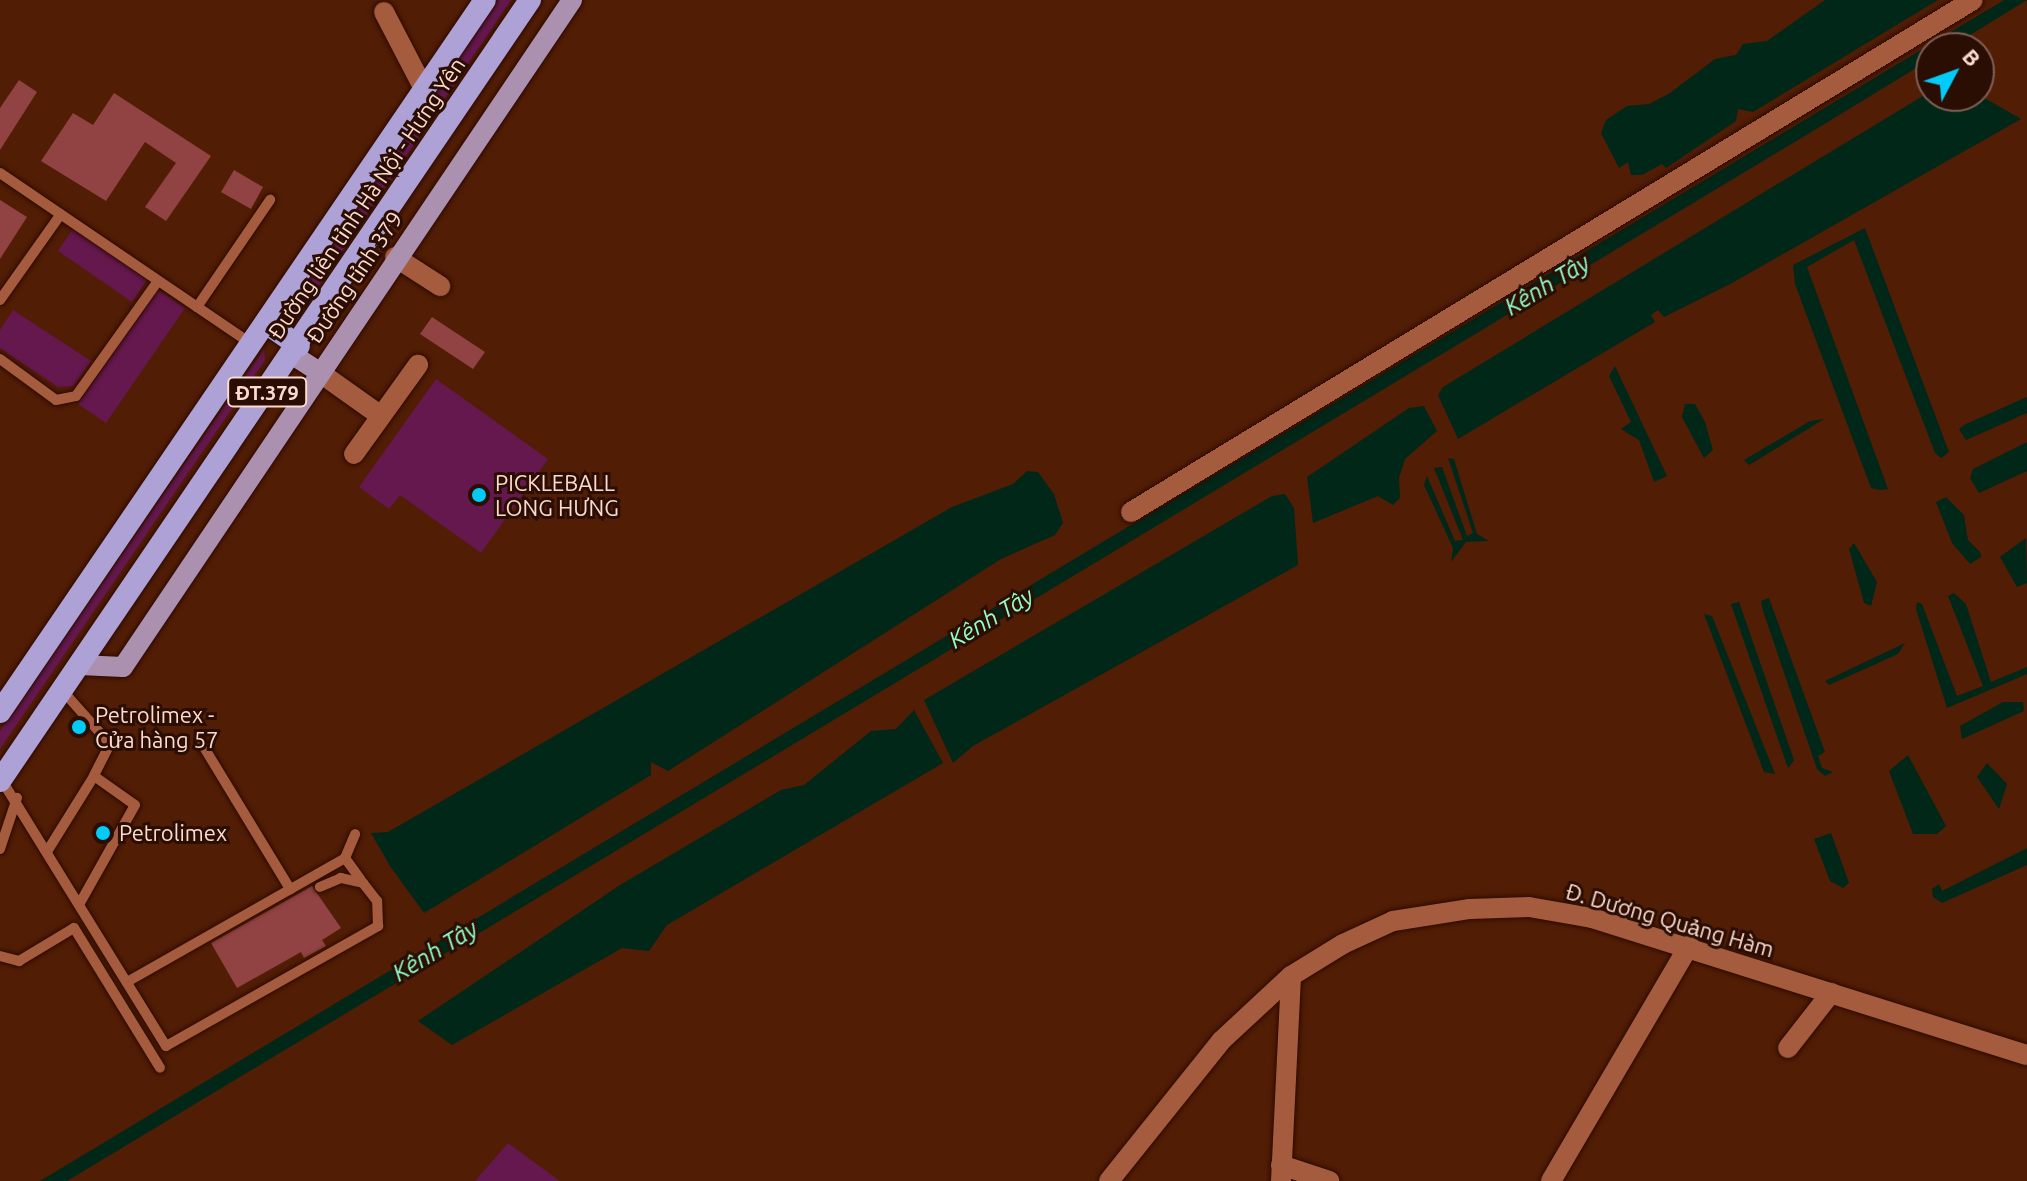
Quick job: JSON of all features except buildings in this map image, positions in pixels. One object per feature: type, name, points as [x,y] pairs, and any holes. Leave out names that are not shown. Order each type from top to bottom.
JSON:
[{"type":"highway","name":"Đường liên tỉnh Hà Nội - Hưng Yên","points":[[0,712],[485,0]]},
{"type":"highway","name":"Đường liên tỉnh Hà Nội - Hưng Yên","points":[[1,780],[370,241],[530,0]]},
{"type":"highway","points":[[266,323],[296,350]]},
{"type":"main road","name":"Đường tỉnh 379","points":[[80,665],[123,667],[395,257],[572,0]]},
{"type":"main road","points":[[370,241],[395,257]]},
{"type":"main road","points":[[296,350],[319,372]]},
{"type":"street","points":[[1131,512],[1973,0]]},
{"type":"street","points":[[384,12],[424,89]]},
{"type":"street","points":[[395,257],[440,286]]},
{"type":"street","points":[[354,454],[418,365]]},
{"type":"street","points":[[319,372],[381,416]]},
{"type":"street","name":"Đ. Dương Quảng Hàm","points":[[1116,1179],[1221,1041],[1291,976],[1393,921],[1470,909],[1545,910],[1689,946],[2027,1055]]},
{"type":"street","points":[[1551,1181],[1689,946]]},
{"type":"street","points":[[1291,976],[1281,1173],[1329,1181]]},
{"type":"street","points":[[1788,1048],[1831,993]]},
{"type":"lane","points":[[0,173],[252,345]]},
{"type":"lane","points":[[197,307],[270,200]]},
{"type":"lane","points":[[0,300],[61,214]]},
{"type":"lane","points":[[0,359],[56,400],[76,396],[158,281]]},
{"type":"lane","points":[[48,850],[110,744],[62,690]]},
{"type":"lane","points":[[202,744],[290,889]]},
{"type":"lane","points":[[80,903],[135,805],[94,776]]},
{"type":"lane","points":[[1,780],[17,798],[166,1046],[378,926],[377,901],[345,858]]},
{"type":"lane","points":[[0,849],[17,798]]},
{"type":"lane","points":[[127,982],[345,858],[355,834]]},
{"type":"lane","points":[[320,887],[341,878],[363,883]]},
{"type":"lane","points":[[0,956],[19,961],[74,928],[160,1068]]},
{"type":"shaded area","points":[[498,0],[511,0],[297,319],[288,321],[286,311]]},
{"type":"shaded area","points":[[74,227],[148,278],[132,302],[58,251]]},
{"type":"shaded area","points":[[157,289],[185,308],[106,423],[78,404]]},
{"type":"shaded area","points":[[13,310],[91,361],[73,386],[58,387],[0,348],[0,330]]},
{"type":"shaded area","points":[[264,349],[265,360],[0,749],[0,731]]},
{"type":"shaded area","points":[[436,379],[548,459],[481,553],[400,495],[389,509],[359,487]]},
{"type":"shaded area","points":[[508,1143],[560,1181],[475,1181]]},
{"type":"water","points":[[1825,0],[1938,0],[1753,112],[1738,109],[1736,121],[1666,168],[1662,164],[1642,175],[1631,175],[1628,162],[1619,168],[1601,133],[1606,120],[1627,106],[1649,104],[1670,93],[1715,59],[1736,55],[1743,44],[1767,41]]},
{"type":"water","points":[[2004,0],[2027,0],[1975,32],[1951,32]]},
{"type":"water","name":"Kênh Tây","points":[[1915,54],[1915,69],[67,1181],[40,1181]]},
{"type":"water","points":[[1915,101],[1915,112],[1995,112],[1995,104],[2021,119],[1732,283],[1664,317],[1658,310],[1651,315],[1655,322],[1458,439],[1438,395],[1443,387]]},
{"type":"water","points":[[1865,228],[1949,452],[1941,458],[1935,453],[1854,240],[1807,267],[1888,489],[1880,490],[1871,488],[1795,284],[1793,265]]},
{"type":"water","points":[[1615,366],[1667,476],[1654,482],[1639,440],[1621,429],[1631,422],[1609,376]]},
{"type":"water","points":[[2027,397],[2027,413],[1966,440],[1959,429],[1966,424]]},
{"type":"water","points":[[1685,404],[1695,404],[1705,422],[1713,450],[1704,458],[1682,417]]},
{"type":"water","points":[[1424,406],[1437,431],[1405,459],[1399,478],[1400,498],[1393,505],[1378,496],[1313,523],[1307,477],[1409,408]]},
{"type":"water","points":[[1824,419],[1749,465],[1744,460],[1810,421]]},
{"type":"water","points":[[2027,442],[2027,471],[1979,493],[1970,478],[1973,469]]},
{"type":"water","points":[[1448,458],[1454,459],[1477,534],[1489,541],[1466,542],[1451,562],[1453,548],[1424,485],[1427,476],[1455,541],[1463,540],[1434,468],[1442,467],[1467,536],[1473,533]]},
{"type":"water","points":[[1027,471],[1038,472],[1054,494],[1063,523],[1055,535],[1001,559],[668,771],[651,762],[651,775],[424,913],[390,866],[371,833],[388,832],[952,507],[1013,484]]},
{"type":"water","points":[[1285,494],[1294,508],[1298,565],[973,746],[953,763],[924,700],[1272,496]]},
{"type":"water","points":[[1946,497],[1964,515],[1968,540],[1980,552],[1981,557],[1970,564],[1952,543],[1936,502]]},
{"type":"water","points":[[2026,538],[2027,583],[2017,587],[2000,557]]},
{"type":"water","points":[[1854,543],[1877,582],[1871,606],[1864,603],[1849,549]]},
{"type":"water","points":[[1954,593],[1966,604],[1991,682],[2027,667],[2027,674],[1947,708],[1916,609],[1917,602],[1922,604],[1957,696],[1983,686],[1948,596]]},
{"type":"water","points":[[1769,598],[1825,752],[1818,756],[1822,768],[1833,772],[1825,776],[1817,769],[1763,611],[1761,601]]},
{"type":"water","points":[[1739,602],[1794,760],[1788,768],[1731,604]]},
{"type":"water","points":[[1704,614],[1712,616],[1775,774],[1764,772]]},
{"type":"water","points":[[1905,643],[1898,654],[1829,685],[1825,681]]},
{"type":"water","points":[[2003,702],[2023,702],[2024,711],[1962,739],[1960,726]]},
{"type":"water","points":[[914,710],[943,763],[667,925],[649,951],[622,948],[452,1045],[418,1021],[620,885],[781,790],[804,785],[871,731],[896,729]]},
{"type":"water","points":[[1908,755],[1946,826],[1937,834],[1913,834],[1889,771]]},
{"type":"water","points":[[1987,763],[2007,784],[1999,809],[1977,777]]},
{"type":"water","points":[[1831,833],[1849,883],[1843,888],[1830,881],[1814,839]]},
{"type":"water","points":[[2027,848],[2027,865],[1942,903],[1933,897],[1932,889],[1939,884],[1942,891]]},
{"type":"place","name":"PICKLEBALL LONG HƯNG","points":[[479,495]]},
{"type":"place","name":"Petrolimex - Cửa hàng 57","points":[[79,727]]},
{"type":"place","name":"Petrolimex","points":[[103,833]]}]
